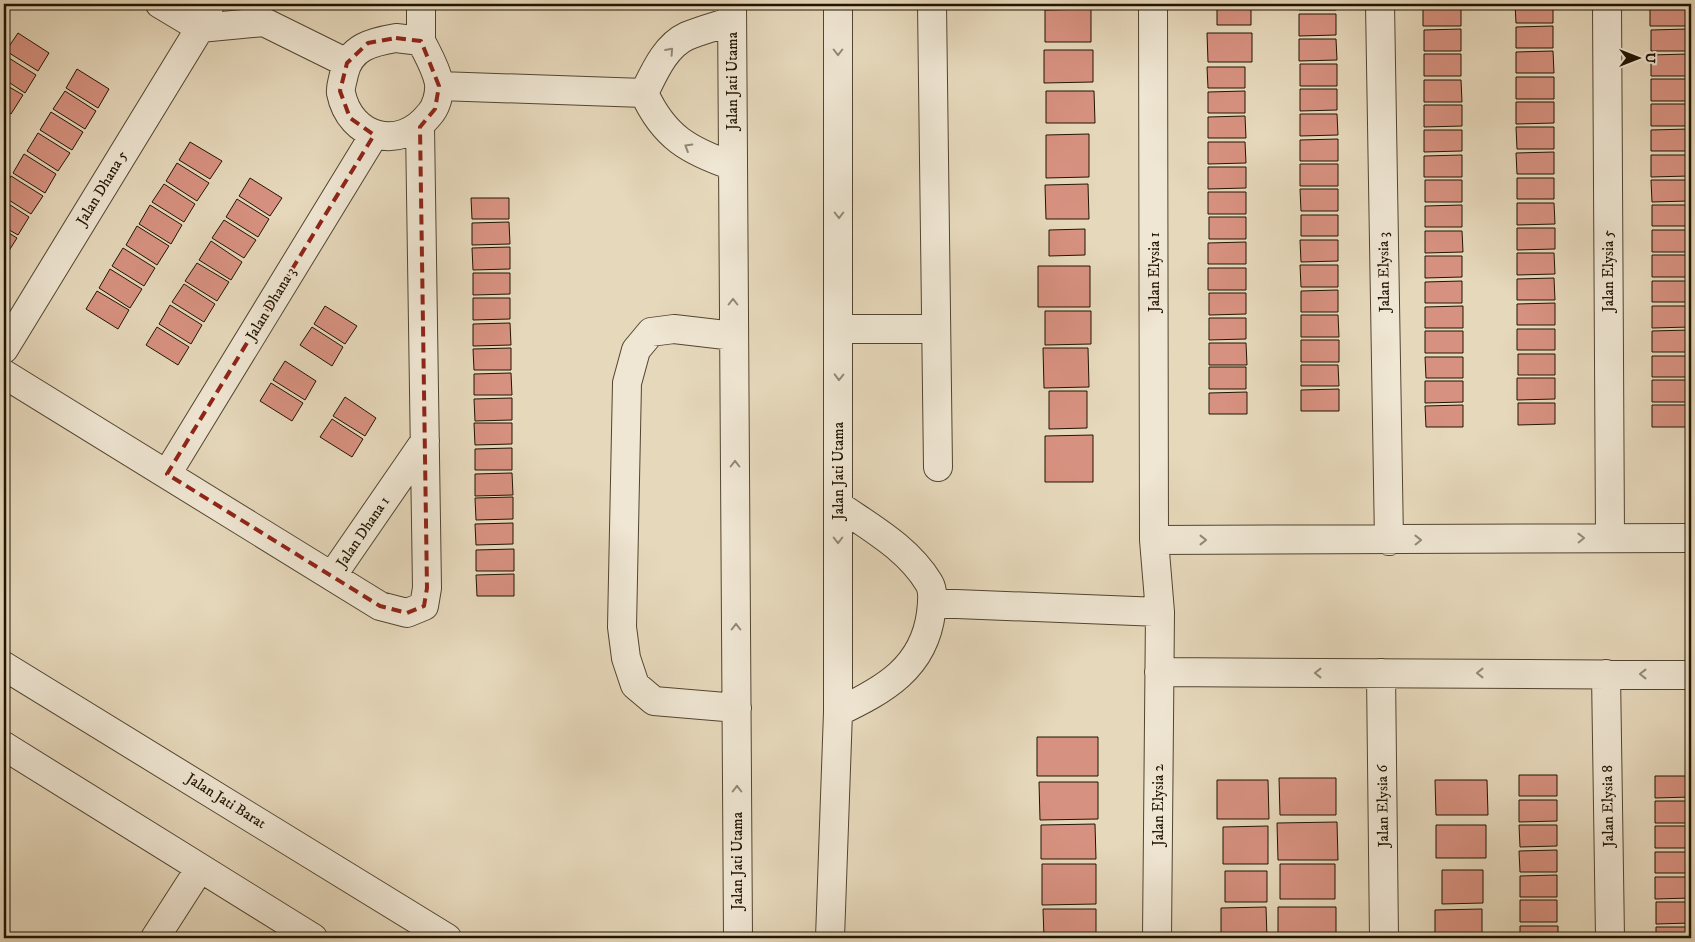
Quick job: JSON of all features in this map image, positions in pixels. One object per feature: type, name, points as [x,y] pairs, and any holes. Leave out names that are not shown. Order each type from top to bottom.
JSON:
[{"type":"street","points":[[160,4],[205,16],[259,13],[347,63]]},
{"type":"street","points":[[421,4],[421,41],[434,66],[439,86],[435,109],[420,127],[398,137],[374,135],[350,118],[340,91],[347,63],[368,43],[396,38],[421,41]]},
{"type":"street","name":"Jalan Jati Utama","points":[[830,933],[838,712],[838,4]]},
{"type":"street","points":[[932,4],[938,467]]},
{"type":"street","name":"Jalan Elysia 1","points":[[1154,4],[1154,540],[1160,612]]},
{"type":"street","name":"Jalan Elysia 3","points":[[1380,4],[1389,541]]},
{"type":"street","name":"Jalan Elysia 5","points":[[1607,4],[1610,537]]},
{"type":"street","points":[[644,93],[659,64],[670,50],[685,37],[732,12]]},
{"type":"street","name":"Jalan Jati Utama","points":[[732,12],[738,938]]},
{"type":"street","name":"Jalan Dhana 5","points":[[4,349],[205,16]]},
{"type":"street","points":[[439,86],[644,93]]},
{"type":"street","points":[[644,93],[652,111],[666,130],[682,144],[700,155],[733,166]]},
{"type":"street","name":"Jalan Dhana 1","points":[[420,127],[425,442],[427,588],[424,606],[407,613],[380,606],[332,576],[425,442]]},
{"type":"street","name":"Jalan Dhana 3","points":[[168,474],[374,135]]},
{"type":"street","points":[[839,329],[935,330]]},
{"type":"street","points":[[734,336],[674,330],[651,332],[636,350],[628,383],[622,627],[626,658],[635,685],[654,701],[736,708]]},
{"type":"street","points":[[4,374],[332,576]]},
{"type":"street","points":[[838,505],[901,548],[919,567],[931,585],[932,603],[926,640],[913,662],[874,694],[838,712]]},
{"type":"street","points":[[1154,540],[1389,541],[1610,537],[1691,538]]},
{"type":"street","points":[[932,603],[1160,612]]},
{"type":"street","name":"Jalan Elysia 2","points":[[1157,938],[1160,612]]},
{"type":"street","name":"Jalan Jati Barat","points":[[4,666],[447,938]]},
{"type":"street","points":[[1159,672],[1691,675]]},
{"type":"street","name":"Jalan Elysia 6","points":[[1382,673],[1384,938]]},
{"type":"street","name":"Jalan Elysia 8","points":[[1606,674],[1610,938]]},
{"type":"street","points":[[5,750],[313,938]]},
{"type":"street","points":[[155,938],[200,868]]},
{"type":"highlighted area","points":[[396,38],[421,41],[439,86],[435,109],[420,127],[427,588],[424,606],[407,613],[380,606],[167,474],[374,135],[350,118],[340,91],[347,63],[368,43]]},
{"type":"building","points":[[1217,4],[1251,4],[1251,25],[1217,25]]},
{"type":"building","points":[[1299,4],[1336,4],[1336,10],[1299,10]]},
{"type":"building","points":[[1423,4],[1461,4],[1461,26],[1423,26]]},
{"type":"building","points":[[1515,4],[1553,4],[1553,23],[1516,23]]},
{"type":"building","points":[[1650,4],[1688,4],[1688,26],[1650,26]]},
{"type":"building","points":[[1091,9],[1091,42],[1045,42],[1045,10]]},
{"type":"building","points":[[1299,14],[1336,14],[1336,35],[1299,36]]},
{"type":"building","points":[[1553,26],[1553,48],[1516,48],[1516,27]]},
{"type":"building","points":[[1461,29],[1461,51],[1424,51],[1424,30]]},
{"type":"building","points":[[1688,29],[1688,51],[1651,51],[1651,30]]},
{"type":"building","points":[[18,33],[49,53],[38,71],[6,51]]},
{"type":"building","points":[[1207,33],[1252,33],[1252,62],[1208,62]]},
{"type":"building","points":[[1299,39],[1336,39],[1337,60],[1299,61]]},
{"type":"building","points":[[1044,50],[1093,50],[1093,82],[1044,83]]},
{"type":"building","points":[[1553,51],[1554,73],[1516,73],[1516,52]]},
{"type":"building","points":[[1424,54],[1461,54],[1461,76],[1424,76]]},
{"type":"building","points":[[1688,54],[1688,76],[1651,76],[1651,55]]},
{"type":"building","points":[[4,55],[36,75],[25,93],[4,79]]},
{"type":"building","points":[[1300,64],[1337,64],[1337,86],[1300,86]]},
{"type":"building","points":[[1207,67],[1245,67],[1245,88],[1208,88]]},
{"type":"building","points":[[77,69],[109,89],[98,108],[66,88]]},
{"type":"building","points":[[1516,77],[1554,77],[1554,99],[1516,99]]},
{"type":"building","points":[[1651,79],[1688,79],[1688,101],[1651,101]]},
{"type":"building","points":[[1424,80],[1461,80],[1462,102],[1424,102]]},
{"type":"building","points":[[4,84],[23,95],[11,114],[4,109]]},
{"type":"building","points":[[1300,89],[1337,89],[1337,110],[1300,111]]},
{"type":"building","points":[[65,91],[96,111],[85,129],[53,109]]},
{"type":"building","points":[[1046,91],[1094,91],[1095,123],[1046,123]]},
{"type":"building","points":[[1245,91],[1245,113],[1208,113],[1208,92]]},
{"type":"building","points":[[1516,102],[1554,102],[1554,123],[1516,124]]},
{"type":"building","points":[[1651,104],[1688,104],[1689,126],[1651,126]]},
{"type":"building","points":[[1424,105],[1462,105],[1462,126],[1424,127]]},
{"type":"building","points":[[51,112],[83,132],[72,150],[40,130]]},
{"type":"building","points":[[1300,114],[1337,114],[1338,135],[1300,136]]},
{"type":"building","points":[[1245,116],[1246,138],[1208,138],[1208,117]]},
{"type":"building","points":[[1516,127],[1554,127],[1554,149],[1517,149]]},
{"type":"building","points":[[1689,129],[1689,151],[1651,151],[1651,130]]},
{"type":"building","points":[[1424,130],[1462,130],[1462,151],[1424,152]]},
{"type":"building","points":[[38,133],[70,153],[58,171],[27,151]]},
{"type":"building","points":[[1089,134],[1089,177],[1046,178],[1046,135]]},
{"type":"building","points":[[1338,139],[1338,161],[1300,161],[1300,140]]},
{"type":"building","points":[[190,142],[222,161],[210,179],[179,160]]},
{"type":"building","points":[[1208,142],[1245,142],[1246,163],[1208,164]]},
{"type":"building","points":[[1554,152],[1554,174],[1517,174],[1516,153]]},
{"type":"building","points":[[24,154],[56,174],[45,193],[13,173]]},
{"type":"building","points":[[1462,155],[1462,177],[1424,177],[1424,156]]},
{"type":"building","points":[[1651,155],[1689,155],[1689,176],[1651,177]]},
{"type":"building","points":[[177,163],[209,183],[197,201],[166,181]]},
{"type":"building","points":[[1300,164],[1338,164],[1338,186],[1300,186]]},
{"type":"building","points":[[1208,167],[1246,167],[1246,188],[1208,189]]},
{"type":"building","points":[[11,176],[43,196],[31,214],[4,197],[4,187]]},
{"type":"building","points":[[250,178],[282,198],[270,216],[239,196]]},
{"type":"building","points":[[1517,178],[1554,178],[1554,199],[1517,199]]},
{"type":"building","points":[[1425,180],[1462,180],[1462,202],[1425,202]]},
{"type":"building","points":[[1651,180],[1689,180],[1689,201],[1652,202]]},
{"type":"building","points":[[164,184],[195,204],[184,222],[152,202]]},
{"type":"building","points":[[1088,184],[1089,219],[1046,219],[1045,185]]},
{"type":"building","points":[[1300,189],[1338,189],[1338,211],[1301,211]]},
{"type":"building","points":[[1208,192],[1246,192],[1246,214],[1208,214]]},
{"type":"building","points":[[471,198],[509,198],[509,219],[472,219]]},
{"type":"building","points":[[237,199],[269,219],[258,237],[226,217]]},
{"type":"building","points":[[4,201],[29,217],[18,235],[4,227]]},
{"type":"building","points":[[1517,203],[1554,203],[1555,224],[1517,225]]},
{"type":"building","points":[[150,205],[182,225],[171,244],[139,224]]},
{"type":"building","points":[[1462,205],[1462,227],[1425,227],[1425,206]]},
{"type":"building","points":[[1652,205],[1689,205],[1689,226],[1652,226]]},
{"type":"building","points":[[1301,215],[1338,215],[1338,236],[1301,236]]},
{"type":"building","points":[[1209,217],[1246,217],[1246,239],[1209,239]]},
{"type":"building","points":[[224,220],[256,240],[244,258],[212,238]]},
{"type":"building","points":[[509,222],[510,244],[472,245],[472,223]]},
{"type":"building","points":[[137,226],[169,246],[157,265],[126,245]]},
{"type":"building","points":[[1517,228],[1555,228],[1555,249],[1517,250]]},
{"type":"building","points":[[1085,229],[1085,255],[1049,256],[1049,230]]},
{"type":"building","points":[[4,230],[17,238],[5,257],[4,256]]},
{"type":"building","points":[[1652,230],[1689,230],[1690,252],[1652,252]]},
{"type":"building","points":[[1425,231],[1462,231],[1463,252],[1425,253]]},
{"type":"building","points":[[1300,240],[1338,240],[1338,261],[1301,262]]},
{"type":"building","points":[[211,241],[242,262],[231,280],[199,260]]},
{"type":"building","points":[[1246,242],[1246,264],[1208,264],[1208,243]]},
{"type":"building","points":[[510,247],[510,269],[473,270],[472,248]]},
{"type":"building","points":[[123,248],[155,268],[144,286],[112,266]]},
{"type":"building","points":[[1517,253],[1554,253],[1555,274],[1517,275]]},
{"type":"building","points":[[1652,255],[1689,255],[1689,277],[1652,277]]},
{"type":"building","points":[[1425,256],[1462,256],[1462,277],[1425,278]]},
{"type":"building","points":[[197,263],[229,282],[217,301],[185,281]]},
{"type":"building","points":[[1300,265],[1338,265],[1338,287],[1301,287]]},
{"type":"building","points":[[1038,266],[1090,266],[1090,307],[1038,307]]},
{"type":"building","points":[[1208,268],[1246,268],[1246,290],[1208,290]]},
{"type":"building","points":[[110,269],[142,289],[130,308],[99,288]]},
{"type":"building","points":[[473,273],[510,273],[510,294],[473,295]]},
{"type":"building","points":[[1554,278],[1555,300],[1517,300],[1517,279]]},
{"type":"building","points":[[1462,281],[1462,303],[1425,303],[1425,282]]},
{"type":"building","points":[[1652,281],[1689,281],[1689,302],[1652,302]]},
{"type":"building","points":[[184,284],[215,304],[204,322],[172,302]]},
{"type":"building","points":[[1338,290],[1338,312],[1301,312],[1301,291]]},
{"type":"building","points":[[97,291],[129,310],[118,329],[86,309]]},
{"type":"building","points":[[1209,293],[1246,293],[1246,314],[1209,315]]},
{"type":"building","points":[[473,298],[510,298],[510,319],[473,320]]},
{"type":"building","points":[[1555,303],[1555,325],[1517,325],[1517,304]]},
{"type":"building","points":[[170,305],[202,325],[191,344],[159,324]]},
{"type":"building","points":[[325,306],[357,326],[345,344],[314,324]]},
{"type":"building","points":[[1463,306],[1463,328],[1425,328],[1425,307]]},
{"type":"building","points":[[1652,306],[1689,306],[1690,327],[1652,328]]},
{"type":"building","points":[[1045,311],[1091,311],[1091,344],[1045,345]]},
{"type":"building","points":[[1301,315],[1338,315],[1339,337],[1301,337]]},
{"type":"building","points":[[1209,318],[1246,318],[1246,339],[1209,340]]},
{"type":"building","points":[[510,323],[511,345],[473,346],[473,324]]},
{"type":"building","points":[[157,327],[189,347],[178,365],[146,345]]},
{"type":"building","points":[[312,327],[343,347],[332,366],[300,345]]},
{"type":"building","points":[[1517,329],[1555,329],[1555,350],[1517,350]]},
{"type":"building","points":[[1690,330],[1690,352],[1652,352],[1652,331]]},
{"type":"building","points":[[1425,331],[1463,331],[1463,353],[1425,353]]},
{"type":"building","points":[[1301,340],[1339,340],[1339,362],[1301,362]]},
{"type":"building","points":[[1209,343],[1246,343],[1247,365],[1209,365]]},
{"type":"building","points":[[511,348],[511,370],[474,370],[473,349]]},
{"type":"building","points":[[1043,348],[1088,348],[1089,387],[1044,388]]},
{"type":"building","points":[[1518,354],[1555,354],[1555,375],[1518,375]]},
{"type":"building","points":[[1652,356],[1690,356],[1690,377],[1652,377]]},
{"type":"building","points":[[1425,357],[1463,357],[1463,378],[1426,378]]},
{"type":"building","points":[[285,361],[316,381],[305,400],[273,380]]},
{"type":"building","points":[[1301,365],[1338,365],[1339,386],[1301,386]]},
{"type":"building","points":[[1209,367],[1246,367],[1246,389],[1209,389]]},
{"type":"building","points":[[511,373],[512,395],[474,395],[474,374]]},
{"type":"building","points":[[1517,378],[1555,378],[1555,399],[1517,400]]},
{"type":"building","points":[[1652,380],[1690,380],[1690,402],[1652,402]]},
{"type":"building","points":[[1425,381],[1463,381],[1463,402],[1425,403]]},
{"type":"building","points":[[271,383],[303,403],[292,421],[260,401]]},
{"type":"building","points":[[1339,389],[1339,411],[1301,411],[1301,390]]},
{"type":"building","points":[[1049,391],[1087,391],[1087,428],[1049,429]]},
{"type":"building","points":[[1247,392],[1247,414],[1209,414],[1209,393]]},
{"type":"building","points":[[345,397],[376,418],[365,436],[333,416]]},
{"type":"building","points":[[512,398],[512,420],[475,421],[474,399]]},
{"type":"building","points":[[1518,403],[1555,403],[1555,424],[1518,425]]},
{"type":"building","points":[[1463,405],[1463,427],[1426,427],[1425,406]]},
{"type":"building","points":[[1652,405],[1690,405],[1690,427],[1652,427]]},
{"type":"building","points":[[332,419],[363,439],[352,457],[320,437]]},
{"type":"building","points":[[474,423],[512,423],[512,444],[475,445]]},
{"type":"building","points":[[1093,435],[1093,482],[1045,482],[1045,436]]},
{"type":"building","points":[[512,448],[512,470],[475,470],[475,449]]},
{"type":"building","points":[[512,473],[513,495],[475,496],[475,474]]},
{"type":"building","points":[[513,497],[513,519],[476,520],[475,498]]},
{"type":"building","points":[[513,523],[513,544],[476,545],[475,524]]},
{"type":"building","points":[[514,549],[514,571],[476,571],[476,550]]},
{"type":"building","points":[[514,574],[514,596],[477,596],[476,575]]},
{"type":"building","points":[[1037,737],[1098,737],[1098,776],[1037,776]]},
{"type":"building","points":[[1519,775],[1557,775],[1557,796],[1519,796]]},
{"type":"building","points":[[1655,776],[1691,776],[1691,797],[1655,798]]},
{"type":"building","points":[[1279,778],[1336,778],[1336,815],[1280,815]]},
{"type":"building","points":[[1217,780],[1268,780],[1269,819],[1217,819]]},
{"type":"building","points":[[1435,780],[1487,780],[1488,815],[1436,815]]},
{"type":"building","points":[[1039,782],[1098,782],[1098,819],[1040,820]]},
{"type":"building","points":[[1519,800],[1557,800],[1557,821],[1519,822]]},
{"type":"building","points":[[1655,801],[1691,801],[1691,823],[1655,823]]},
{"type":"building","points":[[1337,822],[1338,860],[1278,860],[1277,823]]},
{"type":"building","points":[[1095,824],[1096,859],[1041,859],[1041,825]]},
{"type":"building","points":[[1436,825],[1486,825],[1486,858],[1436,858]]},
{"type":"building","points":[[1519,825],[1557,825],[1557,846],[1520,847]]},
{"type":"building","points":[[1268,826],[1268,864],[1223,864],[1223,827]]},
{"type":"building","points":[[1655,826],[1691,826],[1691,848],[1655,848]]},
{"type":"building","points":[[1557,850],[1557,872],[1520,872],[1519,851]]},
{"type":"building","points":[[1655,852],[1691,852],[1691,873],[1655,873]]},
{"type":"building","points":[[1042,864],[1096,864],[1096,904],[1042,905]]},
{"type":"building","points":[[1280,864],[1335,864],[1335,899],[1280,899]]},
{"type":"building","points":[[1442,870],[1483,870],[1483,903],[1442,904]]},
{"type":"building","points":[[1225,871],[1267,871],[1267,902],[1225,902]]},
{"type":"building","points":[[1557,875],[1557,897],[1520,897],[1520,876]]},
{"type":"building","points":[[1655,877],[1691,877],[1691,898],[1655,899]]},
{"type":"building","points":[[1520,900],[1557,900],[1557,922],[1520,922]]},
{"type":"building","points":[[1656,902],[1691,902],[1691,923],[1656,924]]},
{"type":"building","points":[[1266,907],[1267,938],[1221,938],[1221,908]]},
{"type":"building","points":[[1278,907],[1336,907],[1336,938],[1278,938]]},
{"type":"building","points":[[1043,909],[1096,909],[1096,938],[1044,938]]},
{"type":"building","points":[[1482,909],[1482,938],[1435,938],[1435,910]]},
{"type":"building","points":[[1520,926],[1558,926],[1558,938],[1520,938]]},
{"type":"building","points":[[1656,927],[1691,927],[1691,938],[1656,938]]}]
